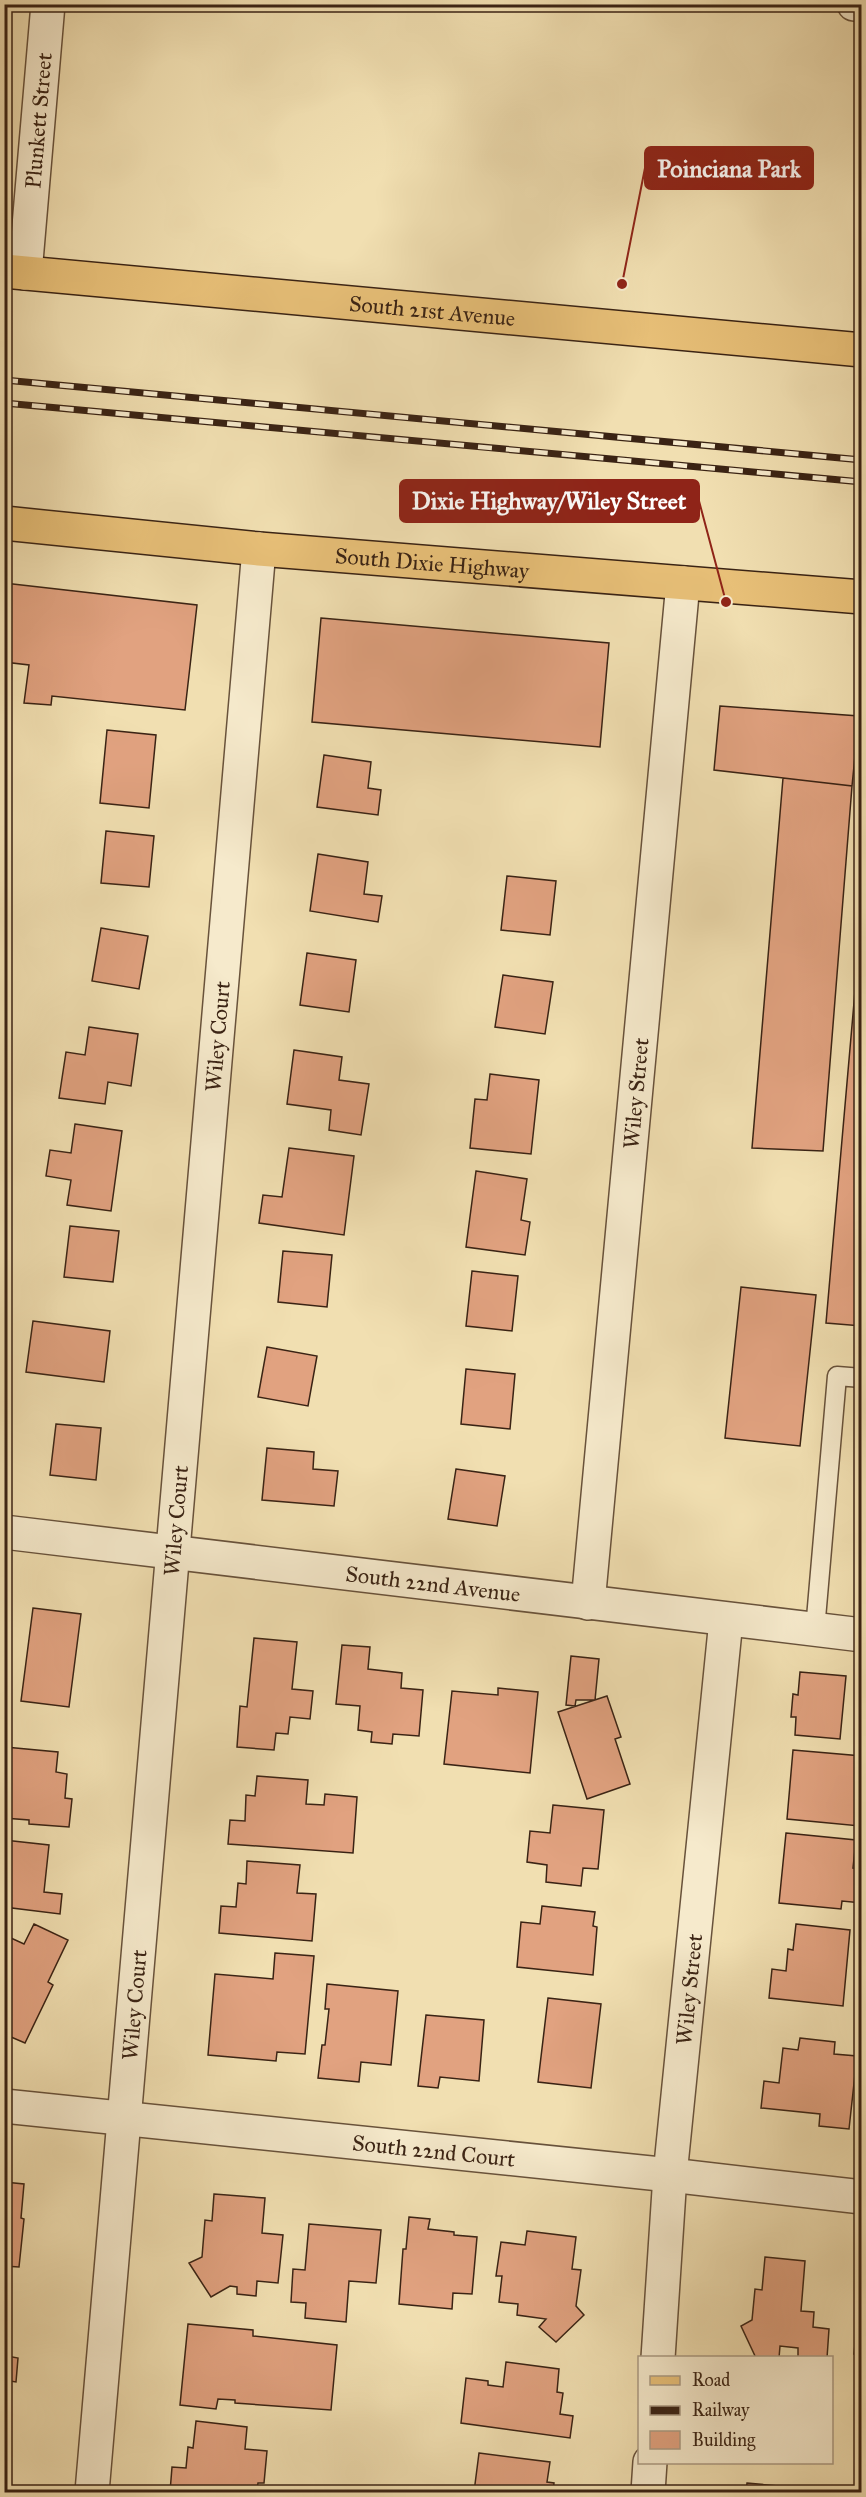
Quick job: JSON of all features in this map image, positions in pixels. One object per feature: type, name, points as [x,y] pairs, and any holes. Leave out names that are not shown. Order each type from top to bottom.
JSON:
[{"type":"main road","name":"South 21st Avenue","points":[[15,272],[861,350]]},
{"type":"main road","name":"South Dixie Highway","points":[[4,523],[259,549],[861,597]]},
{"type":"street","name":"Plunkett Street","points":[[15,272],[48,4]]},
{"type":"street","points":[[854,4],[861,5]]},
{"type":"street","name":"Wiley Court","points":[[92,2493],[259,549]]},
{"type":"street","name":"Wiley Street","points":[[588,1603],[683,583]]},
{"type":"street","name":"South 22nd Avenue","points":[[4,1532],[861,1635]]},
{"type":"street","name":"Wiley Street","points":[[658,2356],[670,2175],[726,1620]]},
{"type":"street","name":"South 22nd Court","points":[[4,2106],[861,2197]]},
{"type":"street","points":[[648,2493],[650,2464]]},
{"type":"lane","points":[[815,1630],[837,1376],[861,1378]]},
{"type":"building","points":[[4,583],[197,605],[185,710],[52,696],[51,705],[24,703],[29,665],[4,662]]},
{"type":"building","points":[[321,618],[609,643],[600,747],[312,722]]},
{"type":"building","points":[[720,706],[859,716],[852,786],[714,770]]},
{"type":"building","points":[[107,730],[156,735],[149,808],[100,803]]},
{"type":"building","points":[[324,755],[371,762],[368,788],[381,790],[378,815],[317,807]]},
{"type":"building","points":[[783,778],[852,786],[823,1151],[752,1148]]},
{"type":"building","points":[[106,831],[154,836],[149,887],[101,883]]},
{"type":"building","points":[[318,854],[368,862],[364,894],[382,896],[378,922],[310,911]]},
{"type":"building","points":[[507,876],[556,881],[550,935],[501,930]]},
{"type":"building","points":[[862,911],[862,1326],[826,1323]]},
{"type":"building","points":[[101,928],[148,936],[139,989],[92,981]]},
{"type":"building","points":[[307,953],[356,960],[349,1012],[300,1005]]},
{"type":"building","points":[[503,975],[553,982],[545,1034],[495,1027]]},
{"type":"building","points":[[89,1027],[138,1034],[131,1086],[108,1082],[105,1104],[59,1098],[66,1052],[85,1055]]},
{"type":"building","points":[[294,1050],[342,1057],[339,1080],[369,1084],[361,1135],[329,1130],[331,1110],[287,1104]]},
{"type":"building","points":[[490,1074],[539,1080],[531,1154],[470,1148],[475,1099],[487,1100]]},
{"type":"building","points":[[75,1124],[122,1131],[111,1211],[67,1205],[71,1180],[46,1176],[50,1150],[71,1153]]},
{"type":"building","points":[[289,1148],[354,1156],[344,1235],[259,1223],[263,1195],[282,1197]]},
{"type":"building","points":[[476,1171],[527,1179],[521,1220],[530,1222],[525,1255],[466,1247]]},
{"type":"building","points":[[70,1226],[119,1231],[113,1282],[64,1277]]},
{"type":"building","points":[[283,1251],[332,1255],[327,1307],[278,1302]]},
{"type":"building","points":[[472,1271],[518,1276],[512,1331],[466,1326]]},
{"type":"building","points":[[741,1287],[816,1295],[800,1446],[725,1438]]},
{"type":"building","points":[[33,1321],[110,1331],[104,1382],[26,1372]]},
{"type":"building","points":[[267,1347],[317,1356],[308,1406],[258,1397]]},
{"type":"building","points":[[466,1369],[515,1374],[510,1429],[461,1424]]},
{"type":"building","points":[[56,1424],[101,1428],[96,1480],[50,1475]]},
{"type":"building","points":[[267,1448],[314,1452],[313,1469],[338,1471],[334,1506],[262,1500]]},
{"type":"building","points":[[456,1469],[505,1476],[497,1526],[448,1519]]},
{"type":"building","points":[[33,1608],[81,1614],[69,1707],[21,1701]]},
{"type":"building","points":[[254,1638],[297,1642],[292,1689],[313,1691],[310,1719],[290,1717],[288,1734],[276,1733],[274,1750],[237,1747],[240,1706],[247,1707]]},
{"type":"building","points":[[342,1645],[370,1647],[368,1669],[402,1673],[401,1688],[423,1690],[419,1736],[393,1734],[392,1744],[371,1742],[372,1732],[358,1730],[360,1706],[336,1704]]},
{"type":"building","points":[[571,1656],[599,1659],[595,1700],[576,1700],[575,1706],[566,1705]]},
{"type":"building","points":[[800,1672],[846,1676],[840,1739],[795,1735],[796,1717],[791,1717],[793,1694],[798,1695]]},
{"type":"building","points":[[498,1688],[538,1692],[530,1773],[444,1764],[452,1691],[498,1695]]},
{"type":"building","points":[[607,1696],[621,1737],[615,1739],[630,1784],[587,1799],[558,1712]]},
{"type":"building","points":[[5,1747],[58,1752],[56,1772],[67,1774],[65,1798],[72,1799],[69,1827],[29,1824],[29,1820],[4,1818]]},
{"type":"building","points":[[793,1750],[862,1756],[860,1826],[787,1819]]},
{"type":"building","points":[[257,1776],[308,1780],[306,1804],[324,1805],[325,1794],[357,1797],[353,1853],[228,1844],[230,1820],[245,1821],[246,1795],[255,1796]]},
{"type":"building","points":[[553,1805],[604,1810],[598,1869],[583,1868],[581,1886],[546,1882],[547,1865],[527,1862],[530,1831],[550,1833]]},
{"type":"building","points":[[786,1833],[856,1840],[853,1868],[862,1869],[862,1903],[842,1901],[841,1909],[779,1903]]},
{"type":"building","points":[[4,1840],[49,1845],[44,1892],[62,1894],[60,1914],[4,1907]]},
{"type":"building","points":[[247,1861],[300,1865],[297,1893],[316,1894],[312,1941],[219,1933],[221,1906],[236,1907],[238,1883],[246,1884]]},
{"type":"building","points":[[542,1906],[595,1912],[593,1926],[597,1927],[593,1975],[517,1967],[521,1922],[540,1924]]},
{"type":"building","points":[[34,1924],[68,1940],[48,1982],[53,1985],[25,2043],[4,2034],[4,2021],[8,2014],[4,2013],[4,1951],[11,1938],[24,1944]]},
{"type":"building","points":[[796,1924],[850,1930],[843,2006],[769,1998],[772,1969],[786,1971],[788,1949],[793,1950]]},
{"type":"building","points":[[275,1953],[314,1956],[305,2054],[277,2052],[276,2061],[208,2055],[215,1974],[273,1979]]},
{"type":"building","points":[[327,1984],[398,1991],[391,2065],[361,2062],[359,2082],[318,2078],[329,2009],[325,2009]]},
{"type":"building","points":[[548,1998],[601,2004],[591,2088],[538,2082]]},
{"type":"building","points":[[426,2015],[484,2020],[479,2081],[440,2077],[438,2088],[418,2086]]},
{"type":"building","points":[[800,2038],[835,2042],[834,2054],[857,2056],[849,2129],[819,2126],[820,2114],[761,2108],[764,2081],[779,2083],[783,2048],[798,2050]]},
{"type":"building","points":[[4,2182],[24,2184],[21,2218],[24,2219],[19,2267],[4,2266]]},
{"type":"building","points":[[214,2194],[265,2198],[262,2233],[283,2235],[278,2283],[257,2281],[256,2296],[237,2294],[237,2287],[230,2286],[211,2297],[189,2263],[202,2257],[205,2220],[212,2221]]},
{"type":"building","points":[[409,2217],[430,2219],[428,2229],[477,2237],[472,2294],[453,2293],[452,2309],[399,2304],[403,2249],[406,2249]]},
{"type":"building","points":[[309,2224],[381,2230],[376,2283],[349,2281],[346,2322],[305,2318],[306,2303],[291,2302],[293,2269],[305,2270]]},
{"type":"building","points":[[527,2231],[576,2237],[572,2269],[581,2270],[576,2306],[584,2315],[556,2342],[539,2327],[546,2319],[517,2315],[518,2304],[499,2302],[502,2276],[496,2276],[501,2242],[525,2245]]},
{"type":"building","points":[[765,2257],[805,2261],[801,2311],[814,2312],[813,2327],[829,2329],[827,2356],[798,2356],[798,2348],[780,2346],[779,2356],[755,2356],[741,2326],[752,2320],[755,2289],[762,2290]]},
{"type":"building","points":[[862,2277],[862,2354],[854,2354]]},
{"type":"building","points":[[188,2324],[253,2330],[253,2336],[337,2345],[331,2410],[235,2403],[235,2400],[218,2399],[216,2409],[180,2405]]},
{"type":"building","points":[[4,2333],[9,2333],[7,2356],[18,2358],[16,2382],[4,2380]]},
{"type":"building","points":[[506,2362],[559,2369],[557,2392],[563,2393],[560,2414],[573,2416],[570,2438],[461,2423],[466,2378],[488,2381],[488,2385],[503,2387]]},
{"type":"building","points":[[196,2421],[247,2427],[245,2449],[267,2451],[264,2483],[258,2483],[257,2489],[242,2488],[241,2492],[170,2492],[172,2467],[186,2468],[188,2447],[193,2448]]},
{"type":"building","points":[[479,2453],[550,2462],[547,2482],[554,2483],[553,2492],[474,2492]]},
{"type":"building","points":[[747,2483],[800,2488],[800,2492],[746,2492]]},
{"type":"railway","points":[[4,380],[862,460]]},
{"type":"railway","points":[[4,403],[862,482]]},
{"type":"place","name":"Poinciana Park","points":[[622,284]]},
{"type":"place","name":"Dixie Highway/Wiley Street","points":[[726,602]]}]
